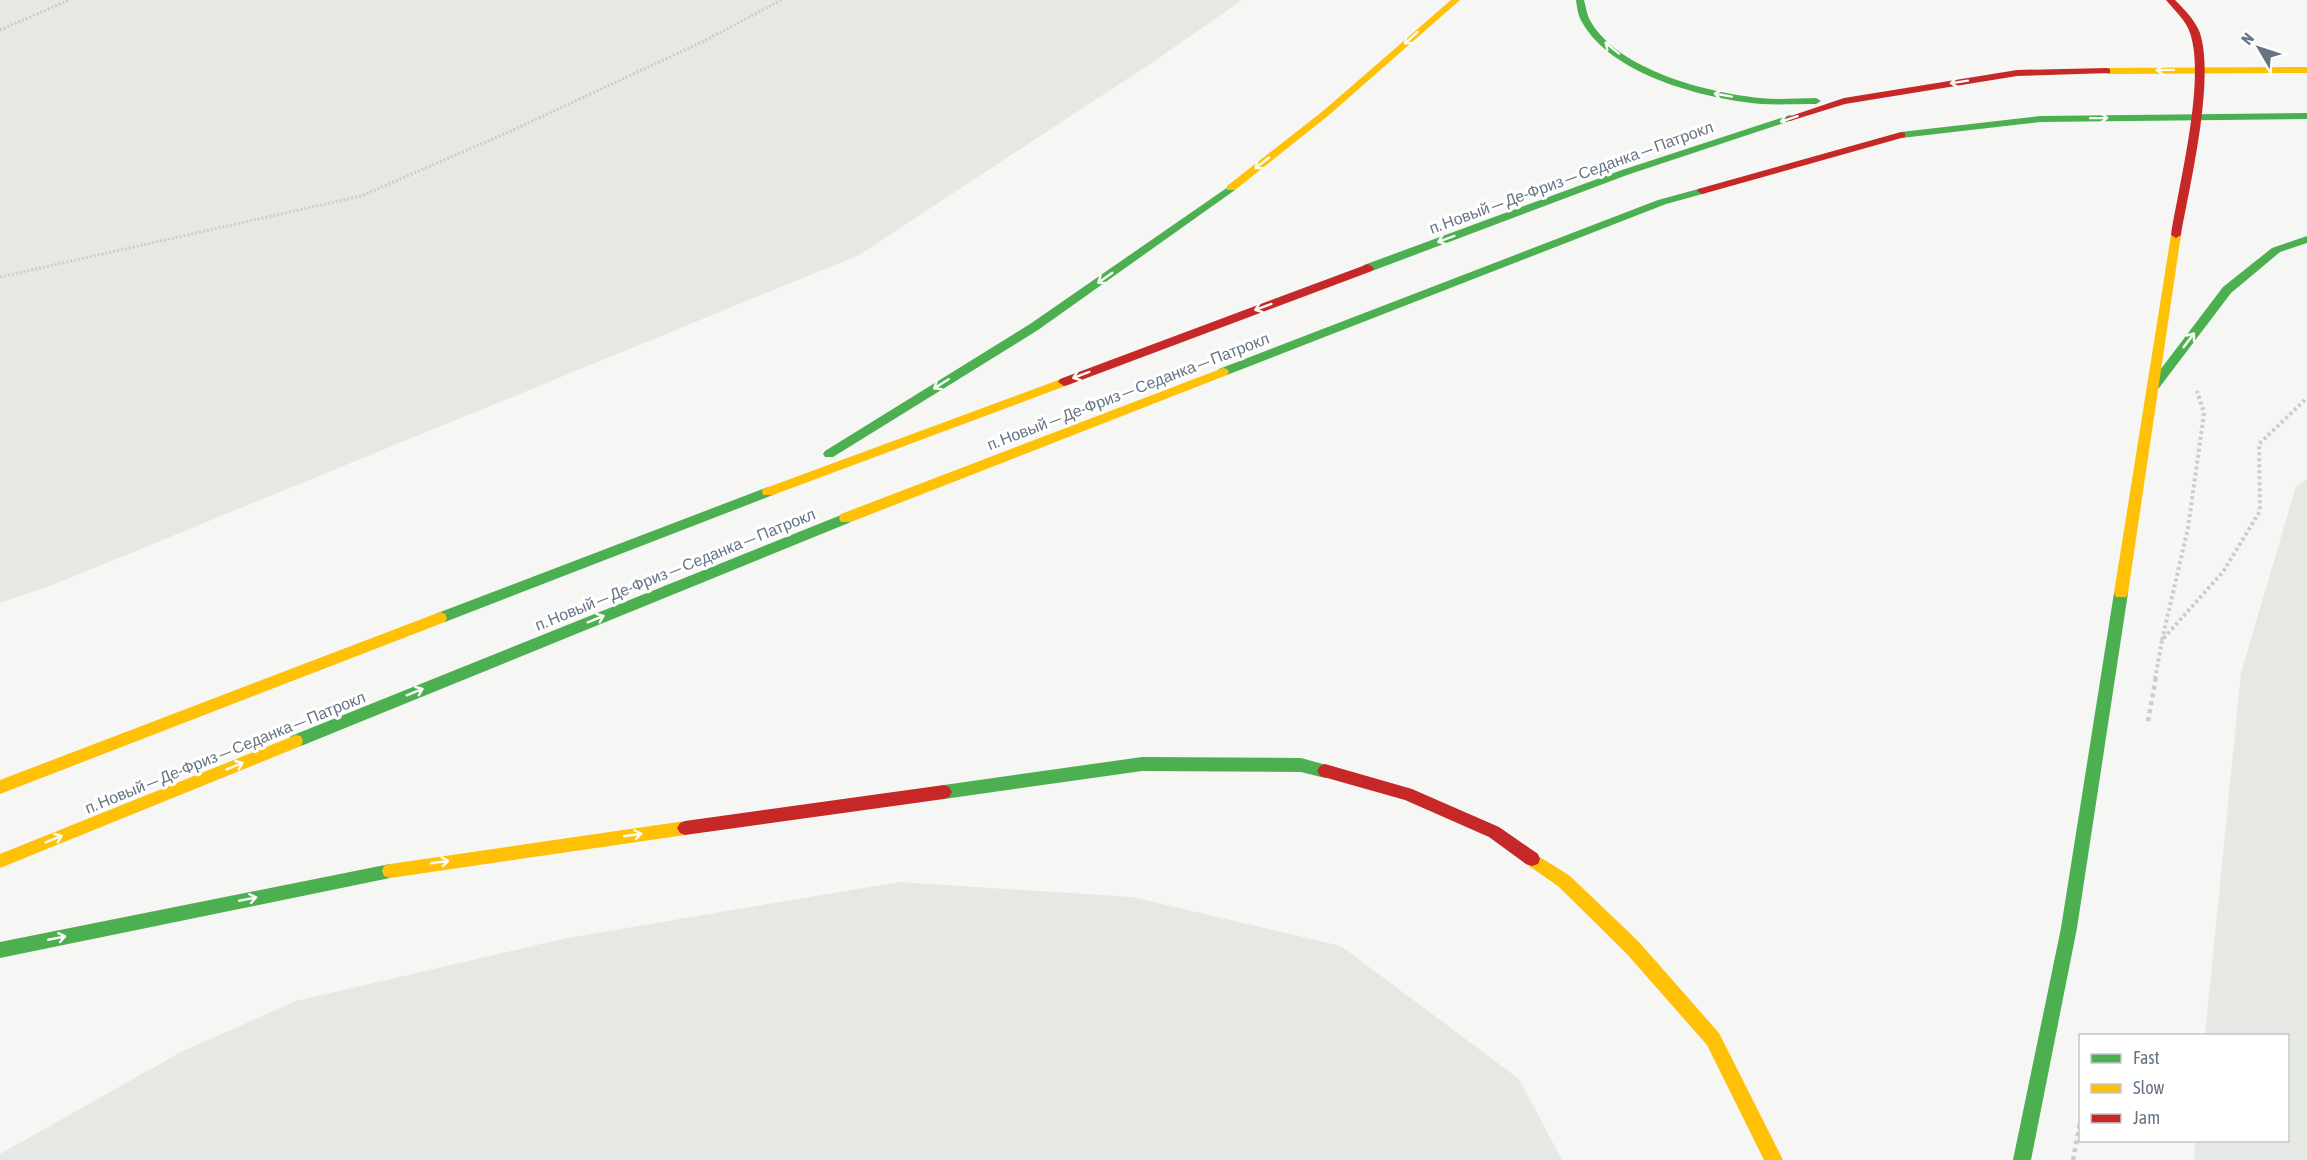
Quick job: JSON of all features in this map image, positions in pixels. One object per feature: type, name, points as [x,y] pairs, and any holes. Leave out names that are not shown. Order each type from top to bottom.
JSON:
[{"type":"highway","points":[[768,492],[1034,327],[1209,206],[1326,113],[1456,0]]},
{"type":"highway","points":[[1580,0],[1591,28],[1613,51],[1663,78],[1706,92],[1754,100],[1844,101]]},
{"type":"highway","points":[[2022,1160],[2069,928],[2197,96],[2200,39],[2190,18],[2170,0]]},
{"type":"highway","name":"п. Новый — Де-Фриз — Седанка — Патрокл","points":[[0,787],[768,492],[1623,173],[1844,101],[2017,73],[2172,69],[2307,70]]},
{"type":"highway","name":"п. Новый — Де-Фриз — Седанка — Патрокл","points":[[0,861],[788,541],[1662,202],[1901,135],[2040,119],[2307,116]]},
{"type":"highway","points":[[2154,386],[2227,290],[2276,250],[2307,238]]},
{"type":"highway","points":[[0,950],[408,867],[1142,764],[1301,765],[1407,794],[1494,832],[1564,881],[1632,947],[1713,1040],[1774,1160]]},
{"type":"path","points":[[0,30],[69,0]]},
{"type":"path","points":[[0,277],[361,196],[511,131],[704,41],[782,0]]},
{"type":"path","points":[[2146,728],[2162,640],[2230,562],[2260,511],[2259,444],[2307,398]]},
{"type":"path","points":[[2073,1160],[2079,1128]]},
{"type":"shaded area","points":[[0,0],[1242,0],[1156,60],[859,255],[55,584],[0,603]]},
{"type":"shaded area","points":[[2307,479],[2307,1160],[2194,1160],[2195,1142],[2289,1142],[2289,1034],[2205,1034],[2241,673],[2296,486]]},
{"type":"shaded area","points":[[899,882],[1132,897],[1341,946],[1519,1079],[1562,1160],[0,1160],[0,1154],[181,1052],[296,1001],[567,938]]},
{"type":"traffic: fast","points":[[1580,0],[1586,22],[1598,39],[1637,66],[1660,76],[1732,97],[1768,101],[1816,101]]},
{"type":"traffic: fast","points":[[1901,135],[2040,119],[2307,116]]},
{"type":"traffic: fast","points":[[1368,268],[1623,173],[1790,118]]},
{"type":"traffic: fast","points":[[829,454],[1034,327],[1231,188]]},
{"type":"traffic: fast","points":[[1223,372],[1662,202],[1702,191]]},
{"type":"traffic: fast","points":[[2155,385],[2227,290],[2276,250],[2307,239]]},
{"type":"traffic: fast","points":[[440,618],[768,492]]},
{"type":"traffic: fast","points":[[296,741],[846,518]]},
{"type":"traffic: fast","points":[[2022,1160],[2069,928],[2121,593]]},
{"type":"traffic: fast","points":[[944,792],[1142,764],[1301,765],[1325,771]]},
{"type":"traffic: fast","points":[[0,950],[390,871]]},
{"type":"traffic: slow","points":[[1231,188],[1326,113],[1456,0]]},
{"type":"traffic: slow","points":[[2107,71],[2307,70]]},
{"type":"traffic: slow","points":[[2121,593],[2176,235]]},
{"type":"traffic: slow","points":[[846,518],[1223,372]]},
{"type":"traffic: slow","points":[[768,492],[1064,382]]},
{"type":"traffic: slow","points":[[0,787],[440,618]]},
{"type":"traffic: slow","points":[[0,861],[296,741]]},
{"type":"traffic: slow","points":[[390,871],[685,828]]},
{"type":"traffic: slow","points":[[1532,859],[1564,881],[1632,947],[1713,1039],[1774,1160]]},
{"type":"traffic: jam","points":[[2170,0],[2190,24],[2199,50],[2197,101],[2176,235]]},
{"type":"traffic: jam","points":[[1790,118],[1844,101],[2017,73],[2107,71]]},
{"type":"traffic: jam","points":[[1702,191],[1901,135]]},
{"type":"traffic: jam","points":[[1064,382],[1368,268]]},
{"type":"traffic: jam","points":[[1325,771],[1407,794],[1494,832],[1532,859]]},
{"type":"traffic: jam","points":[[685,828],[944,792]]}]
